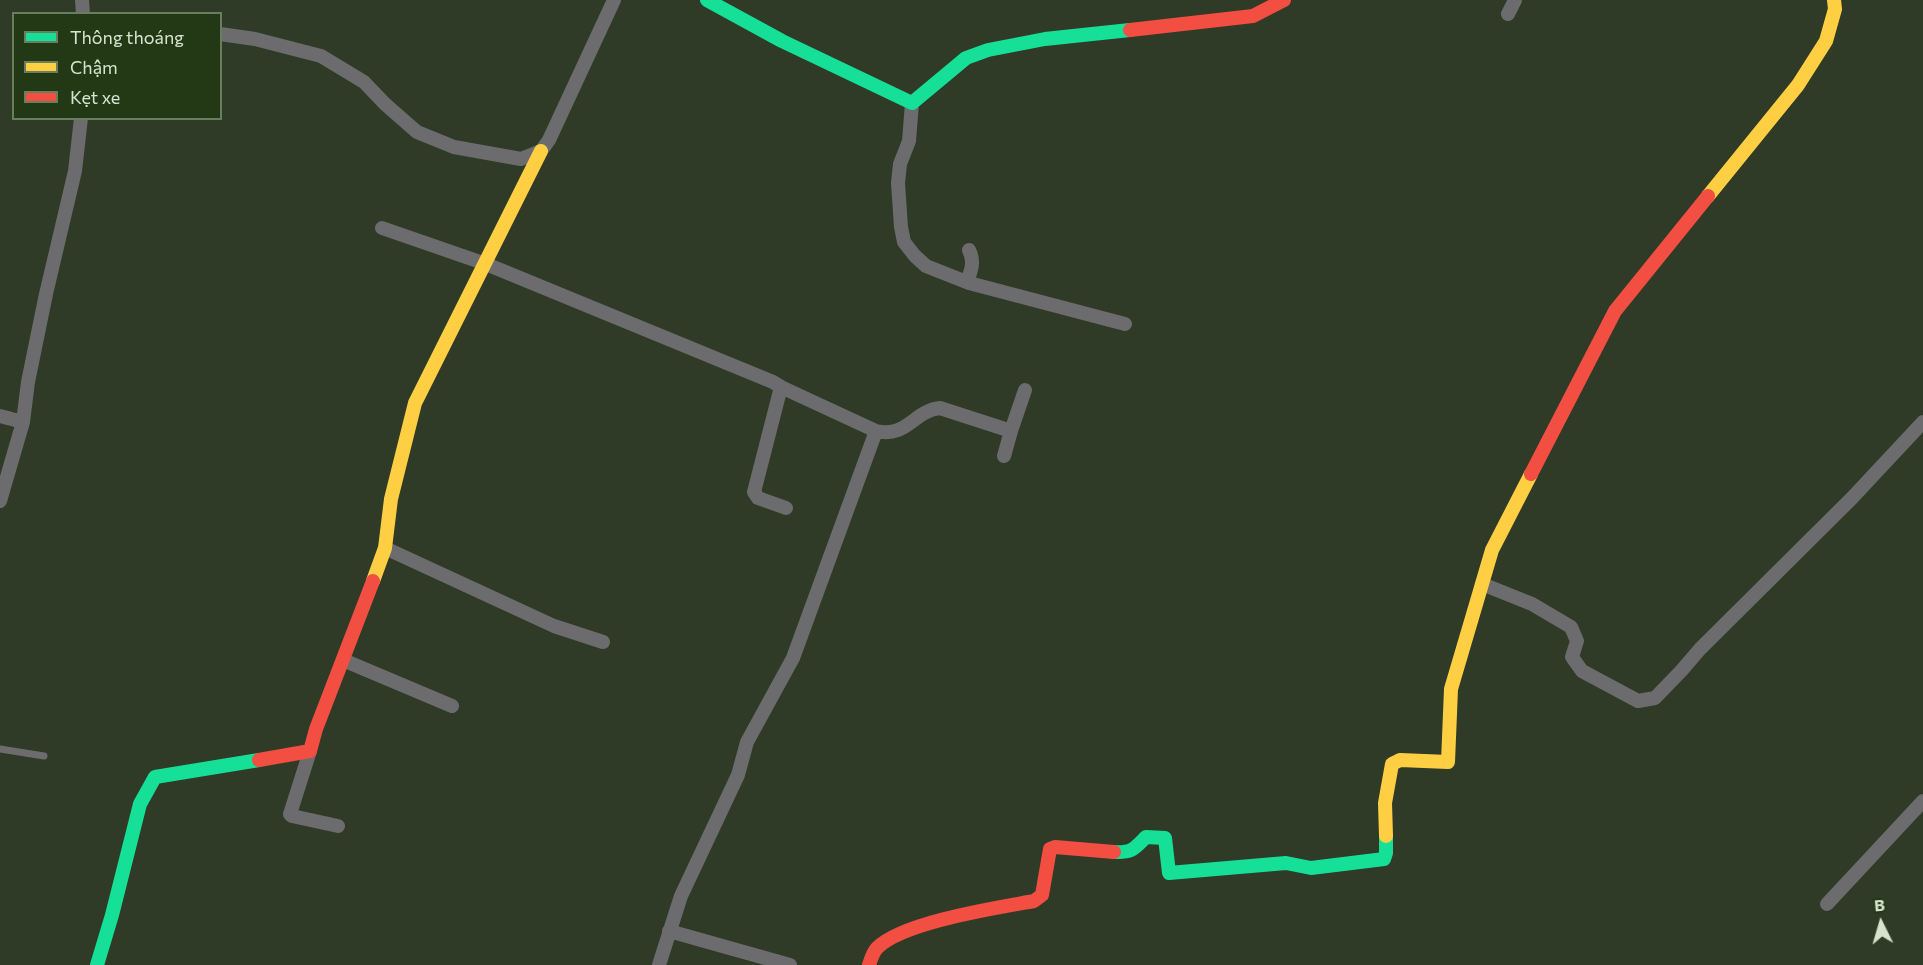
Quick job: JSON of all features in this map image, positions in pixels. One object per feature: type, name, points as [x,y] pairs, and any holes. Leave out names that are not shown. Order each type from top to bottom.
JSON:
[{"type":"street","points":[[338,826],[290,814],[310,751],[385,548],[391,500],[415,403],[549,140],[614,0]]},
{"type":"street","points":[[707,0],[820,60],[912,103]]},
{"type":"street","points":[[1125,324],[967,282],[926,266],[915,256],[904,242],[898,183],[900,164],[909,141],[912,103],[966,58],[988,50],[1045,39],[1253,16],[1284,0]]},
{"type":"street","points":[[1508,14],[1515,0]]},
{"type":"street","points":[[869,965],[874,950],[888,938],[928,924],[1034,901],[1042,895],[1046,881],[1048,854],[1050,849],[1055,847],[1127,852],[1133,850],[1146,837],[1165,837],[1169,873],[1286,863],[1311,868],[1384,859],[1386,853],[1384,803],[1392,764],[1400,760],[1448,762],[1451,689],[1492,550],[1615,311],[1798,84],[1826,41],[1835,9],[1834,0]]},
{"type":"street","points":[[222,34],[255,39],[321,56],[363,82],[417,132],[454,147],[521,159],[541,152]]},
{"type":"street","points":[[0,501],[23,422],[28,382],[46,294],[75,171],[81,120]]},
{"type":"street","points":[[382,228],[486,264],[772,382],[876,431],[894,432],[932,409],[940,408],[1011,431]]},
{"type":"street","points":[[967,282],[973,265],[969,250]]},
{"type":"street","points":[[781,387],[754,492],[758,498],[786,508]]},
{"type":"street","points":[[1004,456],[1025,390]]},
{"type":"street","points":[[0,416],[23,422]]},
{"type":"street","points":[[1482,584],[1532,604],[1571,627],[1577,641],[1572,657],[1582,671],[1638,701],[1655,698],[1700,649],[1852,498],[1923,422]]},
{"type":"street","points":[[658,965],[681,896],[738,776],[747,742],[793,658],[876,431]]},
{"type":"street","points":[[385,548],[554,626],[603,642]]},
{"type":"street","points":[[343,660],[452,706]]},
{"type":"street","points":[[97,965],[140,804],[155,777],[310,751]]},
{"type":"street","points":[[1827,904],[1923,801]]},
{"type":"street","points":[[669,931],[790,965]]},
{"type":"lane","points":[[0,750],[45,756]]},
{"type":"traffic: fast","points":[[707,0],[782,41],[912,103],[966,58],[988,50],[1045,39],[1130,30]]},
{"type":"traffic: fast","points":[[97,965],[140,804],[155,777],[259,760]]},
{"type":"traffic: fast","points":[[1114,852],[1125,852],[1132,849],[1146,837],[1165,838],[1169,873],[1286,863],[1311,868],[1384,859],[1386,836]]},
{"type":"traffic: slow","points":[[1708,196],[1798,85],[1826,41],[1835,9],[1834,0]]},
{"type":"traffic: slow","points":[[373,581],[385,548],[391,499],[415,403],[541,151]]},
{"type":"traffic: slow","points":[[1386,836],[1385,803],[1392,764],[1400,760],[1448,762],[1451,689],[1492,550],[1531,474]]},
{"type":"traffic: jam","points":[[1130,30],[1253,16],[1284,0]]},
{"type":"traffic: jam","points":[[1531,474],[1615,311],[1708,196]]},
{"type":"traffic: jam","points":[[259,760],[310,751],[316,729],[373,581]]},
{"type":"traffic: jam","points":[[869,965],[877,948],[907,931],[951,917],[1034,901],[1042,895],[1050,849],[1055,847],[1114,852]]}]
